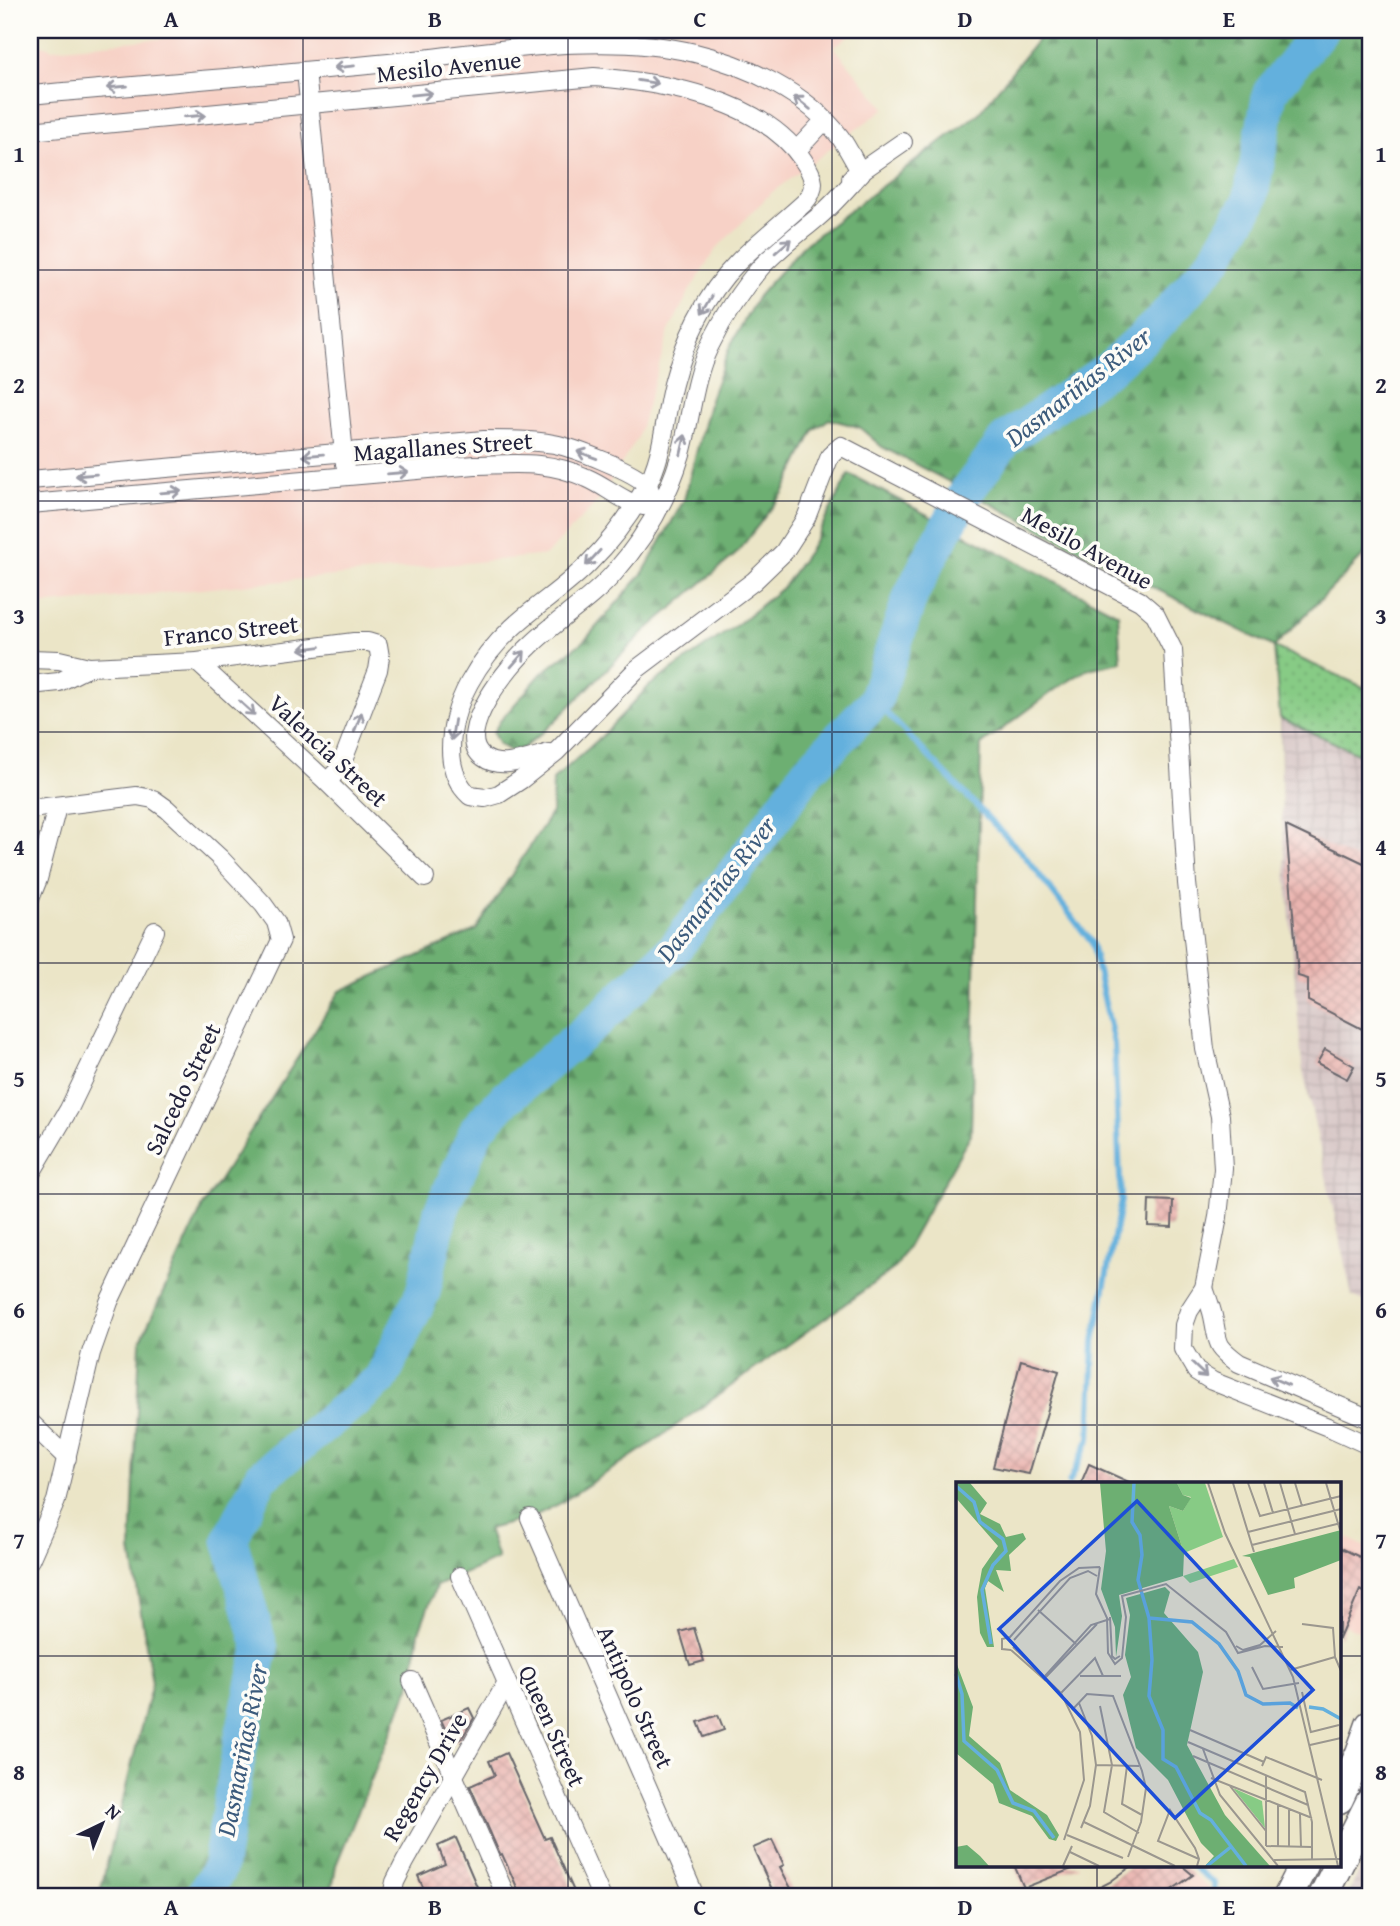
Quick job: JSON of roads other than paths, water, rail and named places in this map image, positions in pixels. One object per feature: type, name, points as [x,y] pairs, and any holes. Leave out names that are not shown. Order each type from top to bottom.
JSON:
[{"type":"main road","points":[[1340,1797],[1370,1725]]},
{"type":"main road","points":[[1340,1854],[1357,1812]]},
{"type":"main road","points":[[1288,1896],[1303,1867]]},
{"type":"main road","points":[[1323,1896],[1335,1867]]},
{"type":"street","name":"Mesilo Avenue","points":[[30,95],[306,71],[579,43],[662,46],[695,53],[775,84],[825,120],[840,137],[861,173]]},
{"type":"street","points":[[306,71],[347,477]]},
{"type":"street","name":"Mesilo Avenue","points":[[30,131],[594,78],[642,81],[676,87],[730,106],[779,134],[797,150],[807,166],[814,184],[813,191],[804,203],[735,265],[707,302],[688,341],[673,384],[661,445],[647,486],[612,537],[591,561],[566,586],[512,628],[491,651],[471,680],[457,707],[451,735],[451,758],[457,779],[470,796],[485,798],[499,794],[522,779],[556,752],[637,670],[754,581],[784,552],[806,518],[830,456],[841,446],[1140,601],[1155,614],[1173,650],[1187,883],[1205,1049],[1220,1116],[1223,1169],[1218,1217],[1204,1288],[1189,1311],[1184,1325],[1182,1349],[1196,1371],[1212,1381],[1333,1429],[1366,1444],[1370,1449]]},
{"type":"street","points":[[797,150],[825,120]]},
{"type":"street","name":"Mesilo Avenue","points":[[804,203],[861,173],[903,142]]},
{"type":"street","name":"Mesilo Avenue","points":[[556,752],[509,763],[489,761],[480,755],[474,746],[479,716],[512,665],[530,645],[582,604],[609,579],[633,551],[672,481],[707,350],[727,313],[747,284],[775,253],[819,217],[861,173]]},
{"type":"street","name":"Magallanes Street","points":[[30,480],[484,440],[521,440],[557,444],[593,457],[623,470],[647,486]]},
{"type":"street","name":"Magallanes Street","points":[[30,504],[475,465],[549,465],[612,490],[634,505],[658,508]]},
{"type":"street","points":[[647,486],[658,508]]},
{"type":"street","name":"Franco Street","points":[[30,659],[59,660],[89,667],[197,662],[354,642],[378,645],[378,670],[340,768],[327,782]]},
{"type":"street","name":"Valencia Street","points":[[197,662],[327,782],[425,878]]},
{"type":"street","name":"Franco Street","points":[[30,685],[59,682],[89,667]]},
{"type":"street","name":"Salcedo Street","points":[[30,808],[137,796],[153,799],[220,858],[263,904],[276,922],[281,940],[109,1302],[91,1353],[56,1501],[30,1560]]},
{"type":"street","points":[[30,899],[57,807]]},
{"type":"street","points":[[30,1175],[69,1109],[156,931]]},
{"type":"street","name":"Mesilo Avenue","points":[[1204,1288],[1213,1315],[1216,1341],[1223,1351],[1239,1363],[1370,1419]]},
{"type":"street","points":[[1333,1429],[1342,1408]]},
{"type":"street","points":[[30,1422],[67,1458]]},
{"type":"street","name":"Antipolo Street","points":[[530,1518],[695,1896]]},
{"type":"street","name":"Queen Street","points":[[460,1576],[601,1896]]},
{"type":"street","points":[[412,1681],[506,1896]]},
{"type":"street","name":"Regency Drive","points":[[394,1889],[506,1684]]},
{"type":"street","points":[[394,1889],[407,1896]]},
{"type":"waterway","name":"Dasmariñas River","points":[[202,1896],[219,1869],[241,1741],[261,1649],[230,1540],[261,1477],[381,1379],[423,1292],[441,1211],[477,1129],[503,1101],[592,1026],[675,948],[745,859],[808,771],[875,701],[911,595],[967,491],[1006,439],[1111,367],[1159,323],[1216,258],[1250,201],[1270,92],[1321,30]]},
{"type":"waterway","points":[[875,701],[1024,855],[1092,943],[1114,1044],[1121,1200],[1094,1341],[1090,1438],[1069,1482]]},
{"type":"waterway","points":[[1194,1867],[1214,1883],[1215,1896]]}]
